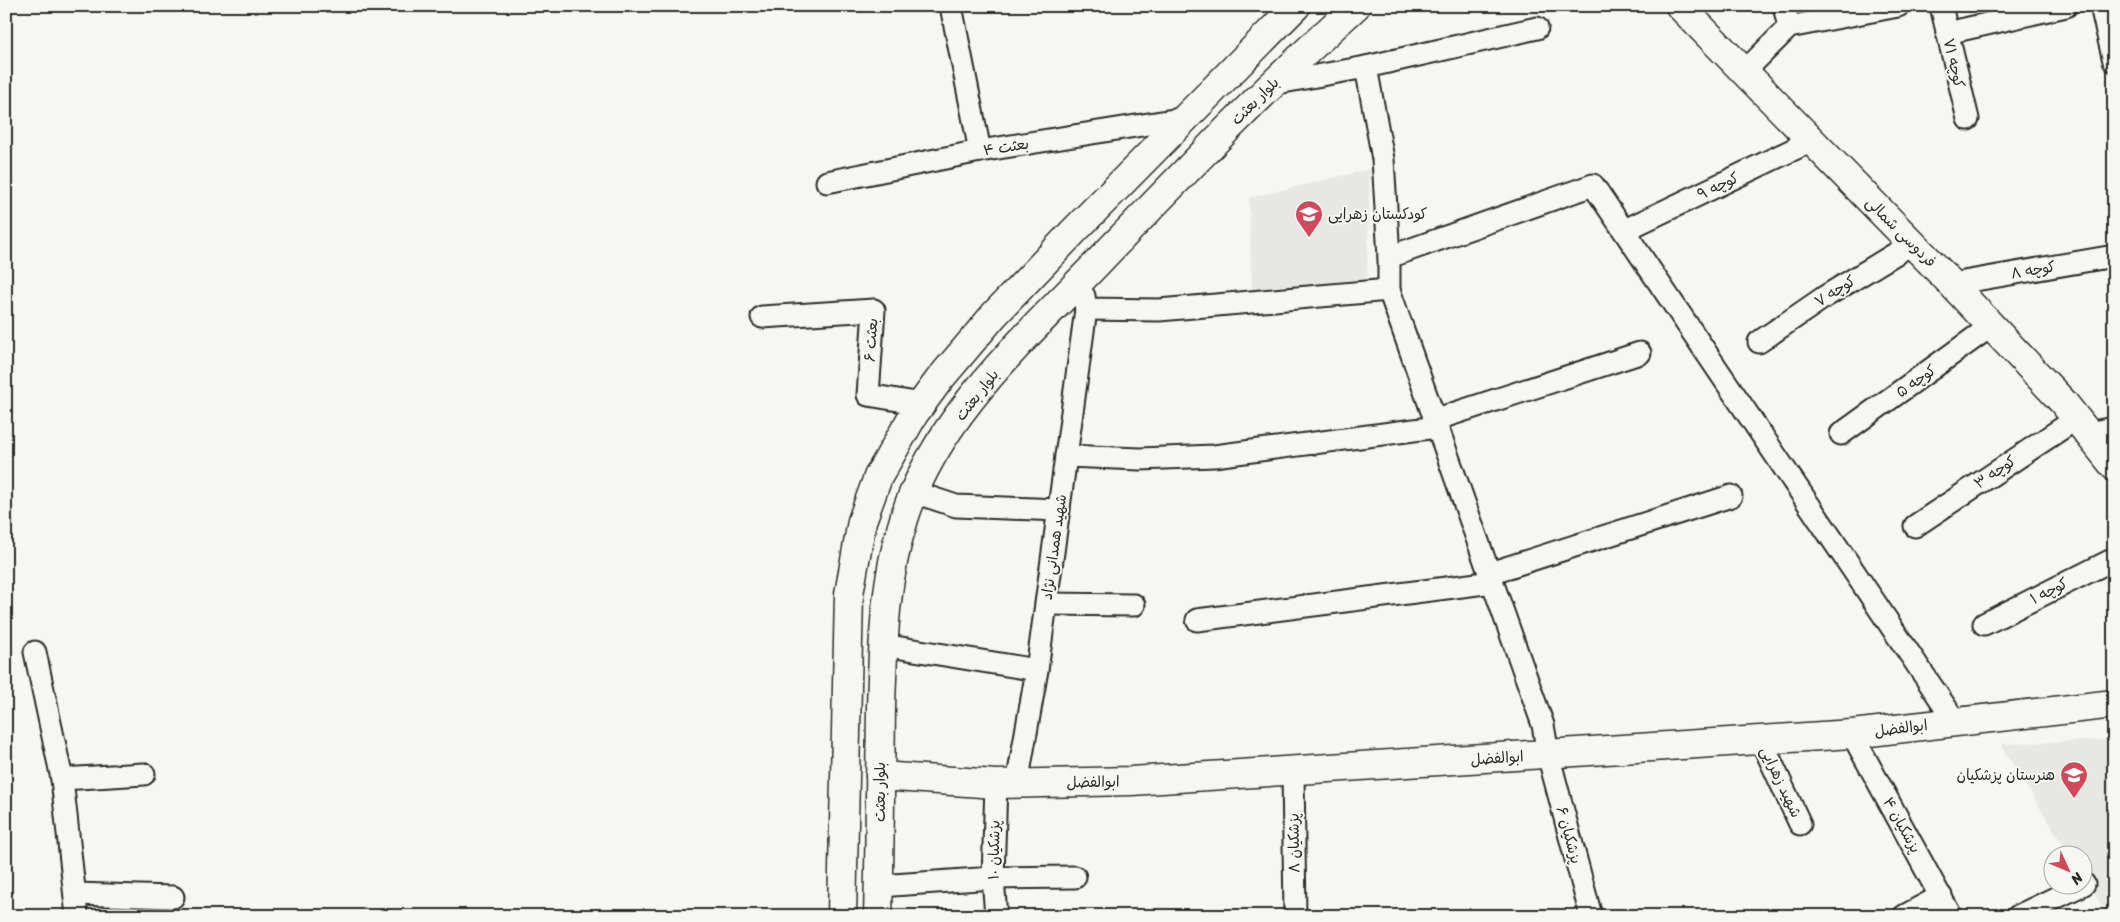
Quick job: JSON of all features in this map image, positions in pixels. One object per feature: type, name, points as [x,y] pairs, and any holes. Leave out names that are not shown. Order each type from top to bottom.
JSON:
[{"type":"main road","points":[[842,916],[845,714],[850,594],[852,570],[862,522],[878,477],[900,435],[922,404],[969,344],[1020,286],[1296,6]]},
{"type":"main road","name":"بلوار بعثت","points":[[878,916],[883,645],[887,593],[904,517],[914,492],[934,453],[994,372],[1272,84],[1356,6]]},
{"type":"main road","name":"فردوسی شمالی","points":[[1680,6],[1952,284],[2082,426],[2114,466]]},
{"type":"main road","name":"ابوالفضل","points":[[880,776],[1007,784],[1131,781],[1852,734],[2114,704]]},
{"type":"street","points":[[951,6],[980,151]]},
{"type":"street","points":[[1784,6],[1790,27]]},
{"type":"street","points":[[1745,71],[1790,27],[1898,6]]},
{"type":"street","name":"کوچه ۷۱","points":[[1941,6],[1968,119]]},
{"type":"street","points":[[1947,33],[2066,6]]},
{"type":"street","points":[[2101,6],[2114,61]]},
{"type":"street","points":[[1272,84],[1366,67],[1537,28]]},
{"type":"street","name":"پزشکیان ۶","points":[[1366,67],[1383,160],[1389,257],[1389,290],[1543,725],[1548,754],[1590,916]]},
{"type":"street","name":"بعثت ۴","points":[[827,182],[980,151],[1186,118]]},
{"type":"street","name":"کوچه ۹","points":[[1625,230],[1811,141]]},
{"type":"street","points":[[1389,257],[1593,185],[1955,721]]},
{"type":"street","name":"کوچه ۷","points":[[1760,342],[1826,296],[1913,243]]},
{"type":"street","name":"کوچه ۸","points":[[1952,284],[2114,256]]},
{"type":"street","name":"شهید همدانی نژاد","points":[[1007,784],[1037,670],[1086,309],[1082,279]]},
{"type":"street","points":[[1086,309],[1159,310],[1389,290]]},
{"type":"street","name":"بعثت ۶","points":[[762,318],[874,310],[868,395],[922,404]]},
{"type":"street","name":"کوچه ۵","points":[[1841,434],[1991,326]]},
{"type":"street","points":[[1066,456],[1140,459],[1214,456],[1435,423],[1640,352]]},
{"type":"street","points":[[2082,426],[2114,428]]},
{"type":"street","name":"کوچه ۳","points":[[1915,526],[2082,426]]},
{"type":"street","points":[[914,492],[956,506],[1059,510]]},
{"type":"street","points":[[1197,620],[1491,578],[1731,496]]},
{"type":"street","name":"کوچه ۱","points":[[1984,624],[2114,559]]},
{"type":"street","points":[[1046,604],[1134,606]]},
{"type":"street","points":[[883,645],[1037,670]]},
{"type":"street","points":[[35,652],[62,779],[77,916]]},
{"type":"street","name":"پزشکیان ۴","points":[[1852,734],[1951,916]]},
{"type":"street","name":"شهید زهرایی","points":[[1762,740],[1800,824]]},
{"type":"street","name":"پزشکیان ۸","points":[[1293,771],[1295,916]]},
{"type":"street","points":[[62,779],[144,774]]},
{"type":"street","name":"پزشکیان ۱۰","points":[[996,916],[993,878],[1007,784]]},
{"type":"street","points":[[879,886],[993,878],[1074,877]]},
{"type":"street","points":[[75,894],[173,897]]},
{"type":"street","points":[[2018,916],[2063,894]]},
{"type":"street","points":[[1904,916],[1941,896]]},
{"type":"shaded area","name":"کودکستان زهرایی","points":[[1370,169],[1367,279],[1252,290],[1249,198]]},
{"type":"shaded area","name":"هنرستان پزشکیان","points":[[2114,740],[2114,916],[2108,916],[2092,890],[2092,844],[2063,844],[2000,744]]},
{"type":"place","name":"کودکستان زهرایی","points":[[1309,238]]},
{"type":"place","name":"هنرستان پزشکیان","points":[[2074,799]]}]
